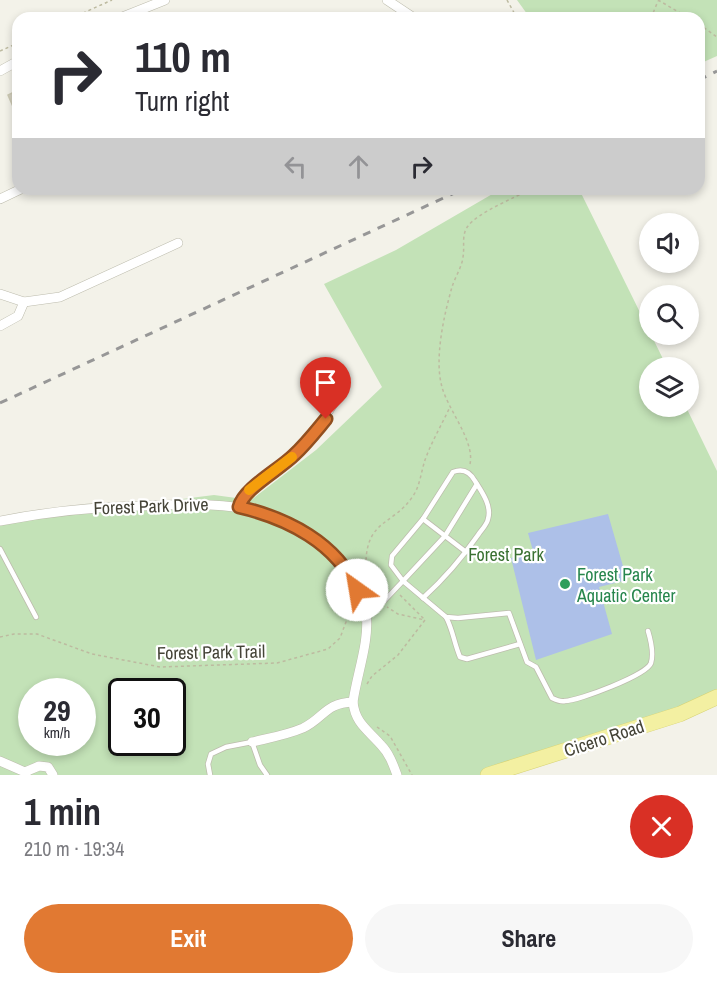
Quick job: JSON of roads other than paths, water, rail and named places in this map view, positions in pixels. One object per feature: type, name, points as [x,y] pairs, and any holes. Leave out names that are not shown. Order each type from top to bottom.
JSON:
[{"type":"main road","name":"Cicero Road","points":[[488,775],[681,714],[717,697]]},
{"type":"street","points":[[135,12],[165,0]]},
{"type":"street","points":[[387,0],[405,12]]},
{"type":"street","points":[[0,294],[24,302],[60,297],[178,243]]},
{"type":"street","points":[[0,326],[18,316],[24,302]]},
{"type":"street","name":"Forest Park Drive","points":[[0,521],[46,513],[118,507],[219,504],[239,507],[276,518],[305,532],[336,558],[352,579],[366,611],[364,644],[353,702]]},
{"type":"street","points":[[252,742],[299,729],[314,721],[332,706],[353,702],[358,722],[382,746],[397,775]]},
{"type":"street","points":[[0,761],[26,773],[43,765],[53,775]]},
{"type":"lane","points":[[239,507],[247,492],[284,464],[311,437],[342,394]]},
{"type":"lane","points":[[423,598],[466,552],[488,520],[489,508],[468,471],[453,472],[423,519],[390,561],[391,565],[403,582],[423,598],[446,616],[452,628],[455,646],[460,657],[467,659],[520,644]]},
{"type":"lane","points":[[366,611],[384,601],[445,536],[477,484]]},
{"type":"lane","points":[[423,519],[466,552]]},
{"type":"lane","points":[[0,549],[36,617]]},
{"type":"lane","points":[[446,616],[458,618],[509,614],[527,662],[536,667],[548,694],[552,698],[567,702],[632,678],[646,670],[651,664],[652,645],[648,631]]},
{"type":"lane","points":[[210,775],[207,764],[211,754],[226,747],[252,742],[260,765],[267,775]]},
{"type":"water","name":"Forest Park Aquatic Center","points":[[608,514],[627,580],[599,587],[612,634],[536,660],[511,558],[533,551],[528,533]]},
{"type":"railway","points":[[705,77],[717,71]]},
{"type":"railway","points":[[0,403],[450,195]]},
{"type":"place","name":"Forest Park Aquatic Center","points":[[565,584]]},
{"type":"park label","name":"Forest Park","points":[[506,554]]}]
